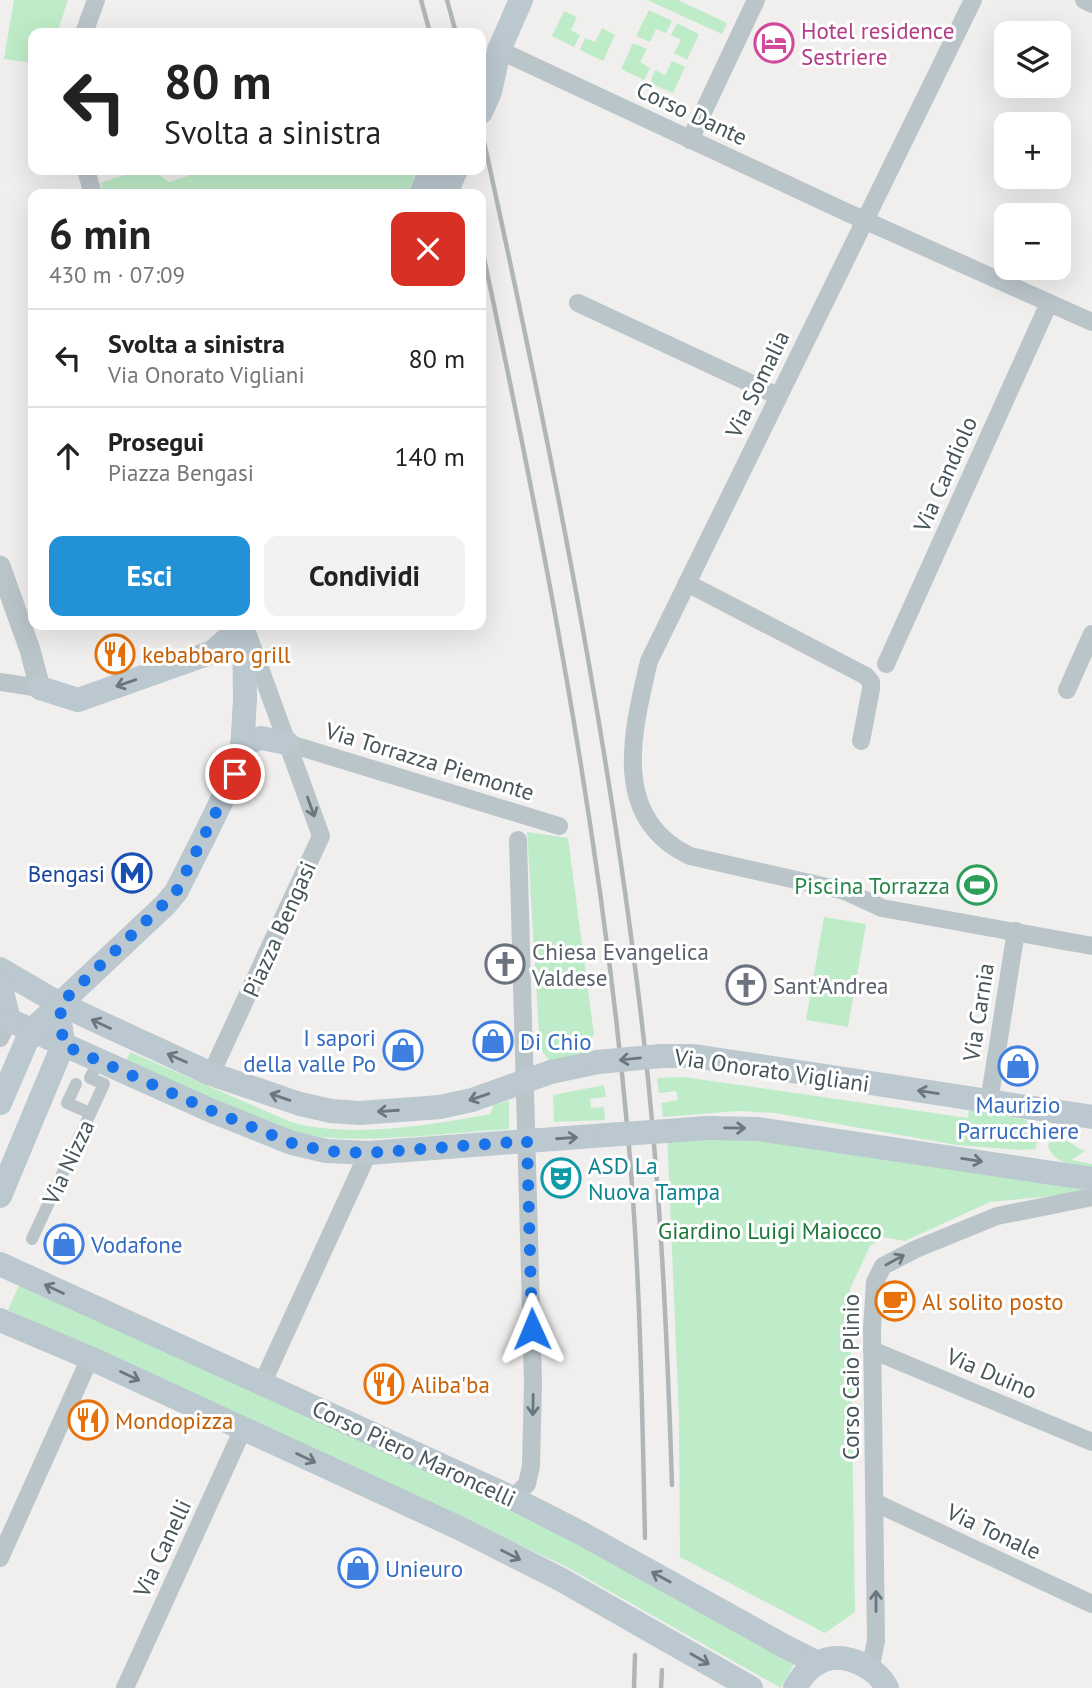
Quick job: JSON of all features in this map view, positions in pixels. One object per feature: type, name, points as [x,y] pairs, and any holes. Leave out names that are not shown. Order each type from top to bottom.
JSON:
[{"type":"main road","points":[[486,86],[521,0]]},
{"type":"main road","points":[[40,688],[78,700],[213,652],[238,630]]},
{"type":"main road","points":[[0,1102],[32,1031],[176,892],[235,774],[242,744],[245,699],[244,630]]},
{"type":"main road","points":[[242,744],[261,738],[287,743]]},
{"type":"main road","points":[[0,969],[60,1004],[211,1074]]},
{"type":"main road","points":[[0,984],[3,1024]]},
{"type":"main road","points":[[3,1024],[31,987]]},
{"type":"main road","name":"Via Nizza","points":[[0,1196],[63,1045],[60,1004]]},
{"type":"main road","points":[[3,1024],[32,1031],[212,1111],[292,1143],[326,1151],[368,1153],[707,1128],[758,1129],[1092,1179]]},
{"type":"main road","name":"Via Onorato Vigliani","points":[[211,1074],[300,1104],[331,1111],[360,1113],[440,1107],[472,1100],[551,1072],[598,1062],[694,1056],[1092,1117]]},
{"type":"main road","name":"Corso Piero Maroncelli","points":[[6,1270],[513,1498],[818,1662]]},
{"type":"main road","points":[[0,1320],[90,1358],[458,1528],[537,1567],[751,1688]]},
{"type":"main road","points":[[795,1688],[801,1678],[818,1662],[829,1659],[856,1662],[879,1676],[887,1688]]},
{"type":"street","points":[[86,28],[96,0]]},
{"type":"street","points":[[690,140],[756,0]]},
{"type":"street","name":"Via Somalia","points":[[973,0],[649,661],[631,749],[639,803],[654,830],[690,856],[845,891],[882,908],[1016,931]]},
{"type":"street","points":[[1084,0],[1092,4]]},
{"type":"street","name":"Corso Dante","points":[[499,50],[864,220]]},
{"type":"street","points":[[864,220],[1092,322]]},
{"type":"street","points":[[578,303],[778,396]]},
{"type":"street","name":"Via Candiolo","points":[[886,664],[1049,303]]},
{"type":"street","points":[[0,566],[30,650],[40,688],[0,682]]},
{"type":"street","points":[[687,583],[866,676],[871,682],[871,689],[861,741]]},
{"type":"street","name":"Piazza Bengasi","points":[[211,1074],[247,1002],[321,836],[246,630]]},
{"type":"street","points":[[1067,690],[1092,634]]},
{"type":"street","name":"Via Torrazza Piemonte","points":[[287,743],[559,826]]},
{"type":"street","points":[[513,1498],[527,1484],[531,1466],[533,1382],[518,840]]},
{"type":"street","points":[[1016,931],[1092,946]]},
{"type":"street","name":"Via Carnia","points":[[989,1102],[1016,931]]},
{"type":"street","name":"Via Nizza","points":[[32,1239],[104,1084],[90,1078],[94,1070]]},
{"type":"street","points":[[76,1084],[67,1102],[90,1113]]},
{"type":"street","points":[[262,1384],[368,1153]]},
{"type":"street","name":"Corso Caio Plinio","points":[[870,1669],[876,1641],[872,1350],[875,1282],[883,1266],[916,1249],[997,1216],[1092,1197]]},
{"type":"street","name":"Via Duino","points":[[872,1350],[1092,1442]]},
{"type":"street","points":[[0,1558],[90,1358]]},
{"type":"street","name":"Via Canelli","points":[[125,1688],[243,1429]]},
{"type":"street","name":"Via Tonale","points":[[876,1503],[1092,1604]]},
{"type":"green space","points":[[14,0],[68,0],[59,28],[28,28],[28,62],[4,59]]},
{"type":"green space","points":[[647,0],[678,0],[727,23],[722,34]]},
{"type":"green space","points":[[649,10],[672,21],[666,33],[656,29],[650,42],[636,36]]},
{"type":"green space","points":[[564,11],[577,17],[571,30],[580,35],[574,47],[552,36]]},
{"type":"green space","points":[[677,23],[699,34],[687,60],[674,53],[681,40],[671,35]]},
{"type":"green space","points":[[602,28],[615,35],[603,61],[580,50],[585,38],[595,42]]},
{"type":"green space","points":[[633,43],[647,49],[640,62],[650,68],[644,80],[621,69]]},
{"type":"green space","points":[[672,61],[685,67],[673,93],[650,83],[655,70],[665,75]]},
{"type":"green space","points":[[124,175],[160,175],[169,182],[191,175],[416,175],[409,189],[102,189],[100,183]]},
{"type":"green space","points":[[527,832],[568,838],[594,1035],[590,1038],[591,1055],[551,1063],[540,1048]]},
{"type":"green space","points":[[824,917],[866,924],[848,1027],[806,1020]]},
{"type":"green space","points":[[130,1052],[291,1122],[314,1127],[364,1130],[417,1126],[490,1114],[494,1105],[509,1101],[509,1129],[369,1139],[288,1132],[126,1061]]},
{"type":"green space","points":[[684,1077],[968,1118],[969,1110],[1024,1119],[1041,1133],[1036,1149],[1022,1150],[957,1145],[775,1113],[739,1111],[663,1117],[661,1103],[678,1100],[676,1091],[659,1093],[657,1078]]},
{"type":"green space","points":[[604,1085],[606,1097],[590,1099],[591,1108],[604,1107],[605,1120],[554,1122],[553,1095]]},
{"type":"green space","name":"Giardino Luigi Maiocco","points":[[667,1131],[959,1158],[1092,1192],[990,1202],[905,1241],[883,1237],[870,1246],[850,1289],[855,1612],[825,1633],[680,1557],[679,1417]]},
{"type":"green space","points":[[1055,1137],[1085,1151],[1071,1160],[1092,1164],[1092,1169],[1066,1163],[1055,1157],[1048,1146]]},
{"type":"green space","points":[[19,1285],[514,1510],[795,1662],[781,1688],[565,1566],[8,1310]]},
{"type":"railway","points":[[421,0],[429,28]]},
{"type":"railway","points":[[447,0],[455,28]]},
{"type":"railway","points":[[486,151],[573,574],[628,911],[658,1196],[672,1485]]},
{"type":"railway","points":[[456,175],[459,189]]},
{"type":"railway","points":[[486,268],[567,682],[602,903],[616,1014],[635,1228],[645,1538]]},
{"type":"railway","points":[[634,1688],[635,1655]]},
{"type":"railway","points":[[661,1688],[662,1670]]},
{"type":"place","name":"Hotel residence Sestriere","points":[[774,43]]},
{"type":"place","name":"kebabbaro grill","points":[[115,654]]},
{"type":"place","name":"Bengasi","points":[[132,873]]},
{"type":"place","name":"Piscina Torrazza","points":[[977,885]]},
{"type":"place","name":"Chiesa Evangelica Valdese","points":[[505,964]]},
{"type":"place","name":"Sant'Andrea","points":[[746,985]]},
{"type":"place","name":"Di Chio","points":[[493,1041]]},
{"type":"place","name":"I sapori della valle Po","points":[[403,1050]]},
{"type":"place","name":"Maurizio Parrucchiere","points":[[1018,1066]]},
{"type":"place","name":"ASD La Nuova Tampa","points":[[561,1178]]},
{"type":"place","name":"Vodafone","points":[[64,1244]]},
{"type":"place","name":"Al solito posto","points":[[895,1301]]},
{"type":"place","name":"Aliba'ba","points":[[384,1384]]},
{"type":"place","name":"Mondopizza","points":[[88,1420]]},
{"type":"place","name":"Unieuro","points":[[358,1568]]},
{"type":"route","points":[[235,774],[176,892],[60,1004],[63,1045],[212,1111],[292,1143],[326,1151],[368,1153],[527,1141],[532,1329]]}]
